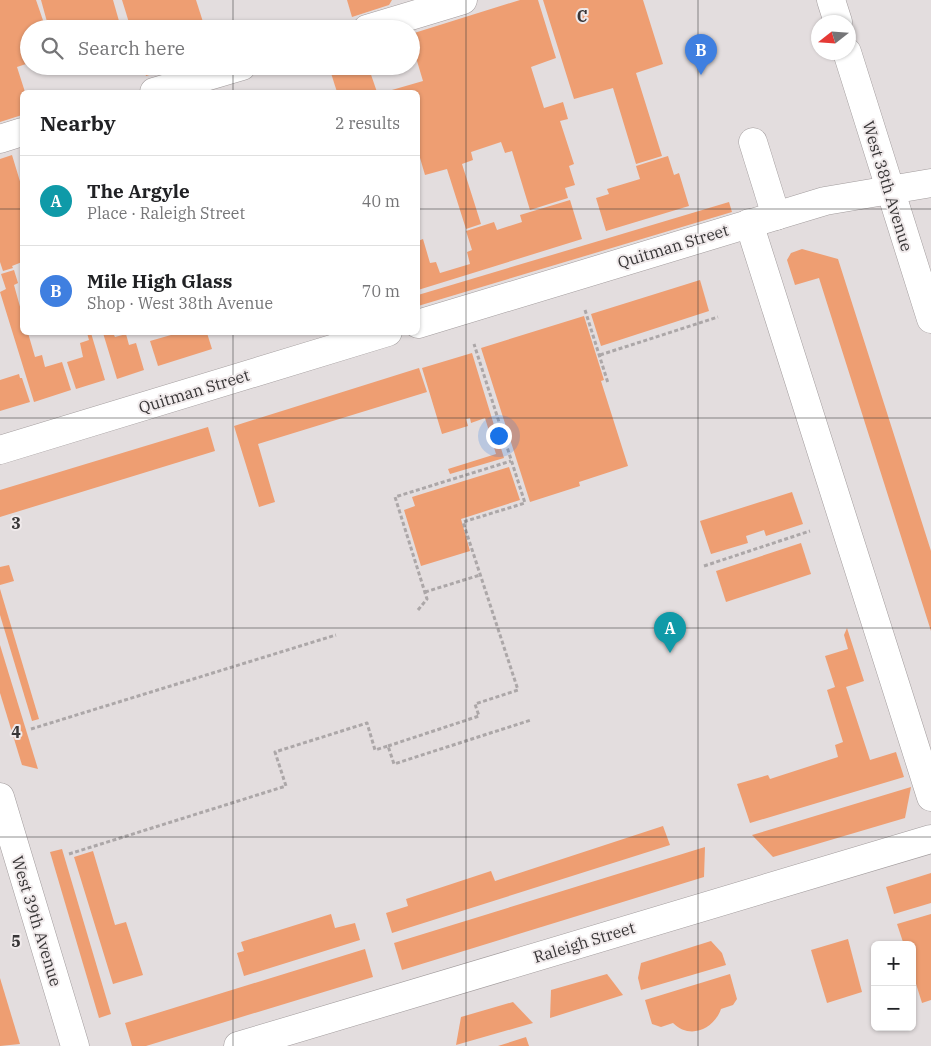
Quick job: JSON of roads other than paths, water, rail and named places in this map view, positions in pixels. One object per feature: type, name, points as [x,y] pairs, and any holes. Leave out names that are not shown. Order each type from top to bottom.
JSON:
[{"type":"street","points":[[397,20],[463,0]]},
{"type":"street","points":[[831,0],[836,15]]},
{"type":"street","name":"West 38th Avenue","points":[[849,60],[931,319]]},
{"type":"street","points":[[161,90],[212,75]]},
{"type":"street","points":[[0,139],[20,133]]},
{"type":"street","points":[[753,142],[776,216]]},
{"type":"street","name":"Quitman Street","points":[[420,323],[825,201],[931,183]]},
{"type":"street","points":[[749,223],[931,797]]},
{"type":"street","name":"Quitman Street","points":[[0,450],[378,335]]},
{"type":"street","name":"West 39th Avenue","points":[[0,797],[75,1046]]},
{"type":"street","name":"Raleigh Street","points":[[238,1046],[931,839]]},
{"type":"place","name":"Mile High Glass","points":[[701,75]]},
{"type":"place","name":"The Argyle","points":[[670,653]]}]
